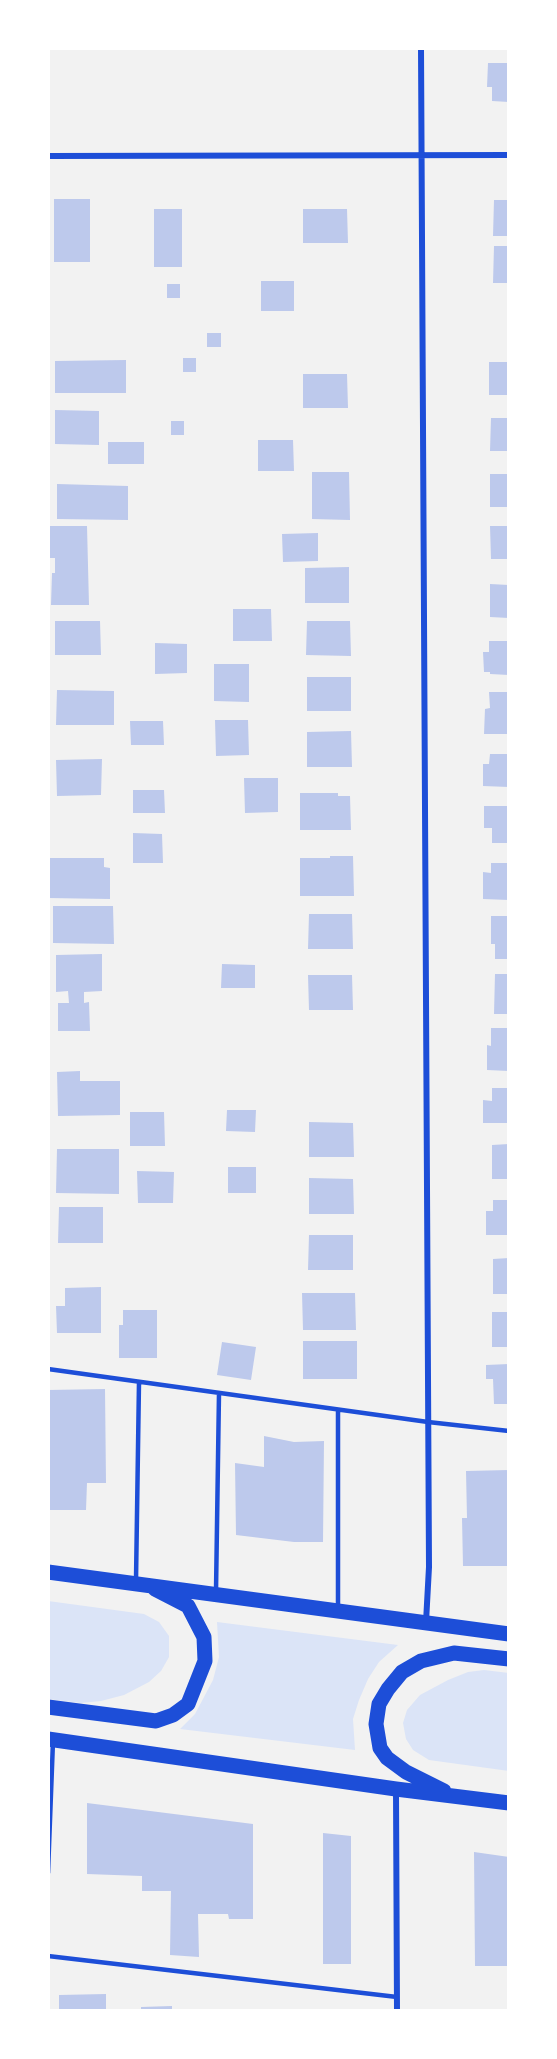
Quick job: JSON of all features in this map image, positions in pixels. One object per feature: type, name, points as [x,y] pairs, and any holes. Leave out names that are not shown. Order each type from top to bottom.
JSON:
[{"type":"main road","points":[[48,1572],[509,1634]]},
{"type":"main road","points":[[48,1707],[156,1721],[173,1715],[188,1704],[205,1661],[204,1637],[188,1606],[141,1584]]},
{"type":"main road","points":[[456,1797],[406,1772],[387,1758],[380,1748],[376,1724],[379,1704],[402,1672],[421,1661],[454,1653],[509,1659]]},
{"type":"main road","points":[[51,1740],[509,1803]]},
{"type":"street","points":[[421,48],[429,1567],[426,1623]]},
{"type":"street","points":[[48,156],[509,155]]},
{"type":"street","points":[[396,1789],[397,2011]]},
{"type":"lane","points":[[48,1369],[338,1410],[509,1431]]},
{"type":"lane","points":[[139,1382],[141,1584]]},
{"type":"lane","points":[[216,1594],[219,1393]]},
{"type":"lane","points":[[338,1410],[338,1611]]},
{"type":"lane","points":[[48,1873],[51,1740]]},
{"type":"lane","points":[[48,1956],[397,1997]]},
{"type":"shaded area","points":[[48,1601],[144,1614],[159,1622],[169,1636],[169,1657],[161,1671],[149,1682],[124,1695],[81,1703],[48,1699]]},
{"type":"shaded area","points":[[217,1622],[398,1645],[379,1662],[368,1679],[359,1700],[353,1719],[355,1750],[180,1729],[195,1714],[213,1680],[219,1657]]},
{"type":"shaded area","points":[[484,1670],[509,1673],[509,1771],[429,1760],[413,1750],[406,1739],[403,1723],[407,1710],[420,1695],[468,1672]]},
{"type":"building","points":[[488,63],[509,63],[509,102],[492,101],[492,87],[487,87]]},
{"type":"building","points":[[54,199],[90,199],[90,262],[54,262]]},
{"type":"building","points":[[494,200],[509,200],[509,236],[493,236]]},
{"type":"building","points":[[154,209],[182,209],[182,267],[154,267]]},
{"type":"building","points":[[303,209],[347,209],[348,243],[303,243]]},
{"type":"building","points":[[494,246],[509,246],[509,283],[493,283]]},
{"type":"building","points":[[261,281],[294,281],[294,311],[261,311]]},
{"type":"building","points":[[167,284],[180,284],[180,298],[167,298]]},
{"type":"building","points":[[207,333],[221,333],[221,347],[207,347]]},
{"type":"building","points":[[183,358],[196,358],[196,372],[183,372]]},
{"type":"building","points":[[126,360],[126,393],[55,393],[55,361]]},
{"type":"building","points":[[489,362],[509,362],[509,395],[489,395]]},
{"type":"building","points":[[303,374],[347,374],[348,408],[303,408]]},
{"type":"building","points":[[55,410],[99,411],[99,445],[55,444]]},
{"type":"building","points":[[491,418],[509,418],[509,451],[490,451]]},
{"type":"building","points":[[171,421],[184,421],[184,435],[171,435]]},
{"type":"building","points":[[258,440],[293,440],[294,471],[258,471]]},
{"type":"building","points":[[108,442],[144,442],[144,464],[108,464]]},
{"type":"building","points":[[312,472],[349,472],[350,520],[312,519]]},
{"type":"building","points":[[490,474],[509,474],[509,507],[490,507]]},
{"type":"building","points":[[57,484],[128,486],[128,520],[57,519]]},
{"type":"building","points":[[48,526],[87,526],[89,605],[51,605],[55,558],[48,558]]},
{"type":"building","points":[[490,526],[509,526],[509,559],[491,559]]},
{"type":"building","points":[[318,533],[318,561],[283,562],[282,534]]},
{"type":"building","points":[[349,567],[349,603],[305,603],[305,568]]},
{"type":"building","points":[[490,584],[509,585],[509,618],[490,617]]},
{"type":"building","points":[[233,609],[271,609],[272,641],[233,641]]},
{"type":"building","points":[[55,621],[100,621],[101,655],[55,655]]},
{"type":"building","points":[[307,621],[350,621],[351,656],[306,655]]},
{"type":"building","points":[[489,641],[509,641],[509,675],[484,672],[483,652],[489,652]]},
{"type":"building","points":[[155,643],[187,644],[187,673],[155,674]]},
{"type":"building","points":[[214,664],[249,664],[249,702],[214,701]]},
{"type":"building","points":[[307,677],[351,677],[351,711],[307,711]]},
{"type":"building","points":[[57,690],[114,691],[114,725],[56,725]]},
{"type":"building","points":[[489,692],[509,692],[509,734],[484,734],[485,709],[490,708]]},
{"type":"building","points":[[215,720],[248,720],[249,755],[216,756]]},
{"type":"building","points":[[130,721],[163,721],[164,745],[131,745]]},
{"type":"building","points":[[351,731],[352,767],[307,767],[307,732]]},
{"type":"building","points":[[490,754],[509,754],[509,787],[483,786],[483,764],[489,764]]},
{"type":"building","points":[[102,759],[101,795],[57,796],[56,760]]},
{"type":"building","points":[[244,778],[278,778],[278,812],[245,813]]},
{"type":"building","points":[[133,790],[164,790],[165,813],[133,813]]},
{"type":"building","points":[[300,793],[338,793],[338,796],[350,796],[351,830],[300,830]]},
{"type":"building","points":[[484,806],[509,806],[509,843],[492,843],[492,828],[484,828]]},
{"type":"building","points":[[133,833],[162,834],[163,863],[133,863]]},
{"type":"building","points":[[330,856],[353,856],[354,896],[300,896],[300,858],[330,858]]},
{"type":"building","points":[[48,858],[104,858],[104,867],[110,868],[110,899],[48,898]]},
{"type":"building","points":[[491,863],[509,863],[509,900],[483,899],[483,872],[491,873]]},
{"type":"building","points":[[53,906],[113,906],[114,944],[53,943]]},
{"type":"building","points":[[309,914],[352,914],[353,949],[308,949]]},
{"type":"building","points":[[491,916],[509,916],[509,959],[495,959],[495,944],[491,944]]},
{"type":"building","points":[[102,954],[102,991],[84,992],[84,1003],[89,1002],[90,1031],[58,1031],[58,1003],[69,1003],[68,991],[56,992],[56,955]]},
{"type":"building","points":[[222,964],[255,965],[255,988],[221,988]]},
{"type":"building","points":[[495,974],[509,974],[509,1014],[494,1014]]},
{"type":"building","points":[[308,975],[352,975],[353,1010],[309,1010]]},
{"type":"building","points":[[491,1028],[509,1028],[509,1071],[487,1070],[487,1045],[491,1046]]},
{"type":"building","points":[[80,1071],[80,1081],[120,1081],[120,1115],[58,1116],[57,1072]]},
{"type":"building","points":[[492,1088],[509,1088],[509,1123],[483,1123],[483,1100],[492,1101]]},
{"type":"building","points":[[227,1110],[256,1110],[255,1132],[226,1131]]},
{"type":"building","points":[[130,1112],[164,1112],[165,1146],[130,1146]]},
{"type":"building","points":[[309,1122],[353,1123],[354,1157],[309,1157]]},
{"type":"building","points":[[509,1144],[509,1179],[492,1179],[492,1145]]},
{"type":"building","points":[[57,1149],[119,1149],[119,1194],[56,1193]]},
{"type":"building","points":[[228,1167],[256,1167],[256,1193],[228,1193]]},
{"type":"building","points":[[137,1171],[174,1172],[173,1203],[138,1203]]},
{"type":"building","points":[[309,1178],[353,1179],[354,1214],[309,1214]]},
{"type":"building","points":[[493,1200],[509,1200],[509,1235],[486,1235],[486,1211],[493,1211]]},
{"type":"building","points":[[59,1207],[103,1207],[103,1243],[58,1243]]},
{"type":"building","points":[[309,1235],[353,1235],[353,1270],[308,1270]]},
{"type":"building","points":[[509,1258],[509,1294],[493,1294],[493,1259]]},
{"type":"building","points":[[101,1287],[101,1333],[57,1333],[56,1306],[65,1306],[65,1288]]},
{"type":"building","points":[[302,1293],[355,1293],[356,1330],[303,1330]]},
{"type":"building","points":[[123,1310],[157,1310],[157,1358],[119,1358],[119,1325],[123,1325]]},
{"type":"building","points":[[492,1312],[509,1312],[509,1347],[492,1347]]},
{"type":"building","points":[[303,1341],[357,1341],[357,1379],[303,1379]]},
{"type":"building","points":[[222,1342],[256,1347],[251,1380],[217,1375]]},
{"type":"building","points":[[509,1364],[509,1404],[494,1404],[493,1379],[486,1379],[486,1365]]},
{"type":"building","points":[[105,1389],[106,1483],[87,1483],[86,1510],[48,1510],[48,1390]]},
{"type":"building","points":[[264,1436],[294,1442],[324,1441],[323,1542],[294,1542],[236,1535],[235,1463],[264,1467]]},
{"type":"building","points":[[509,1470],[509,1566],[463,1566],[462,1518],[467,1518],[466,1471]]},
{"type":"building","points":[[87,1803],[253,1824],[253,1919],[229,1919],[228,1914],[198,1914],[199,1957],[170,1955],[171,1891],[142,1891],[142,1876],[87,1874]]},
{"type":"building","points":[[323,1833],[351,1836],[351,1964],[323,1964]]},
{"type":"building","points":[[474,1852],[509,1857],[509,1966],[475,1966]]},
{"type":"building","points":[[106,1994],[106,2011],[59,2011],[59,1995]]},
{"type":"building","points":[[172,2006],[172,2011],[141,2011],[141,2007]]}]
